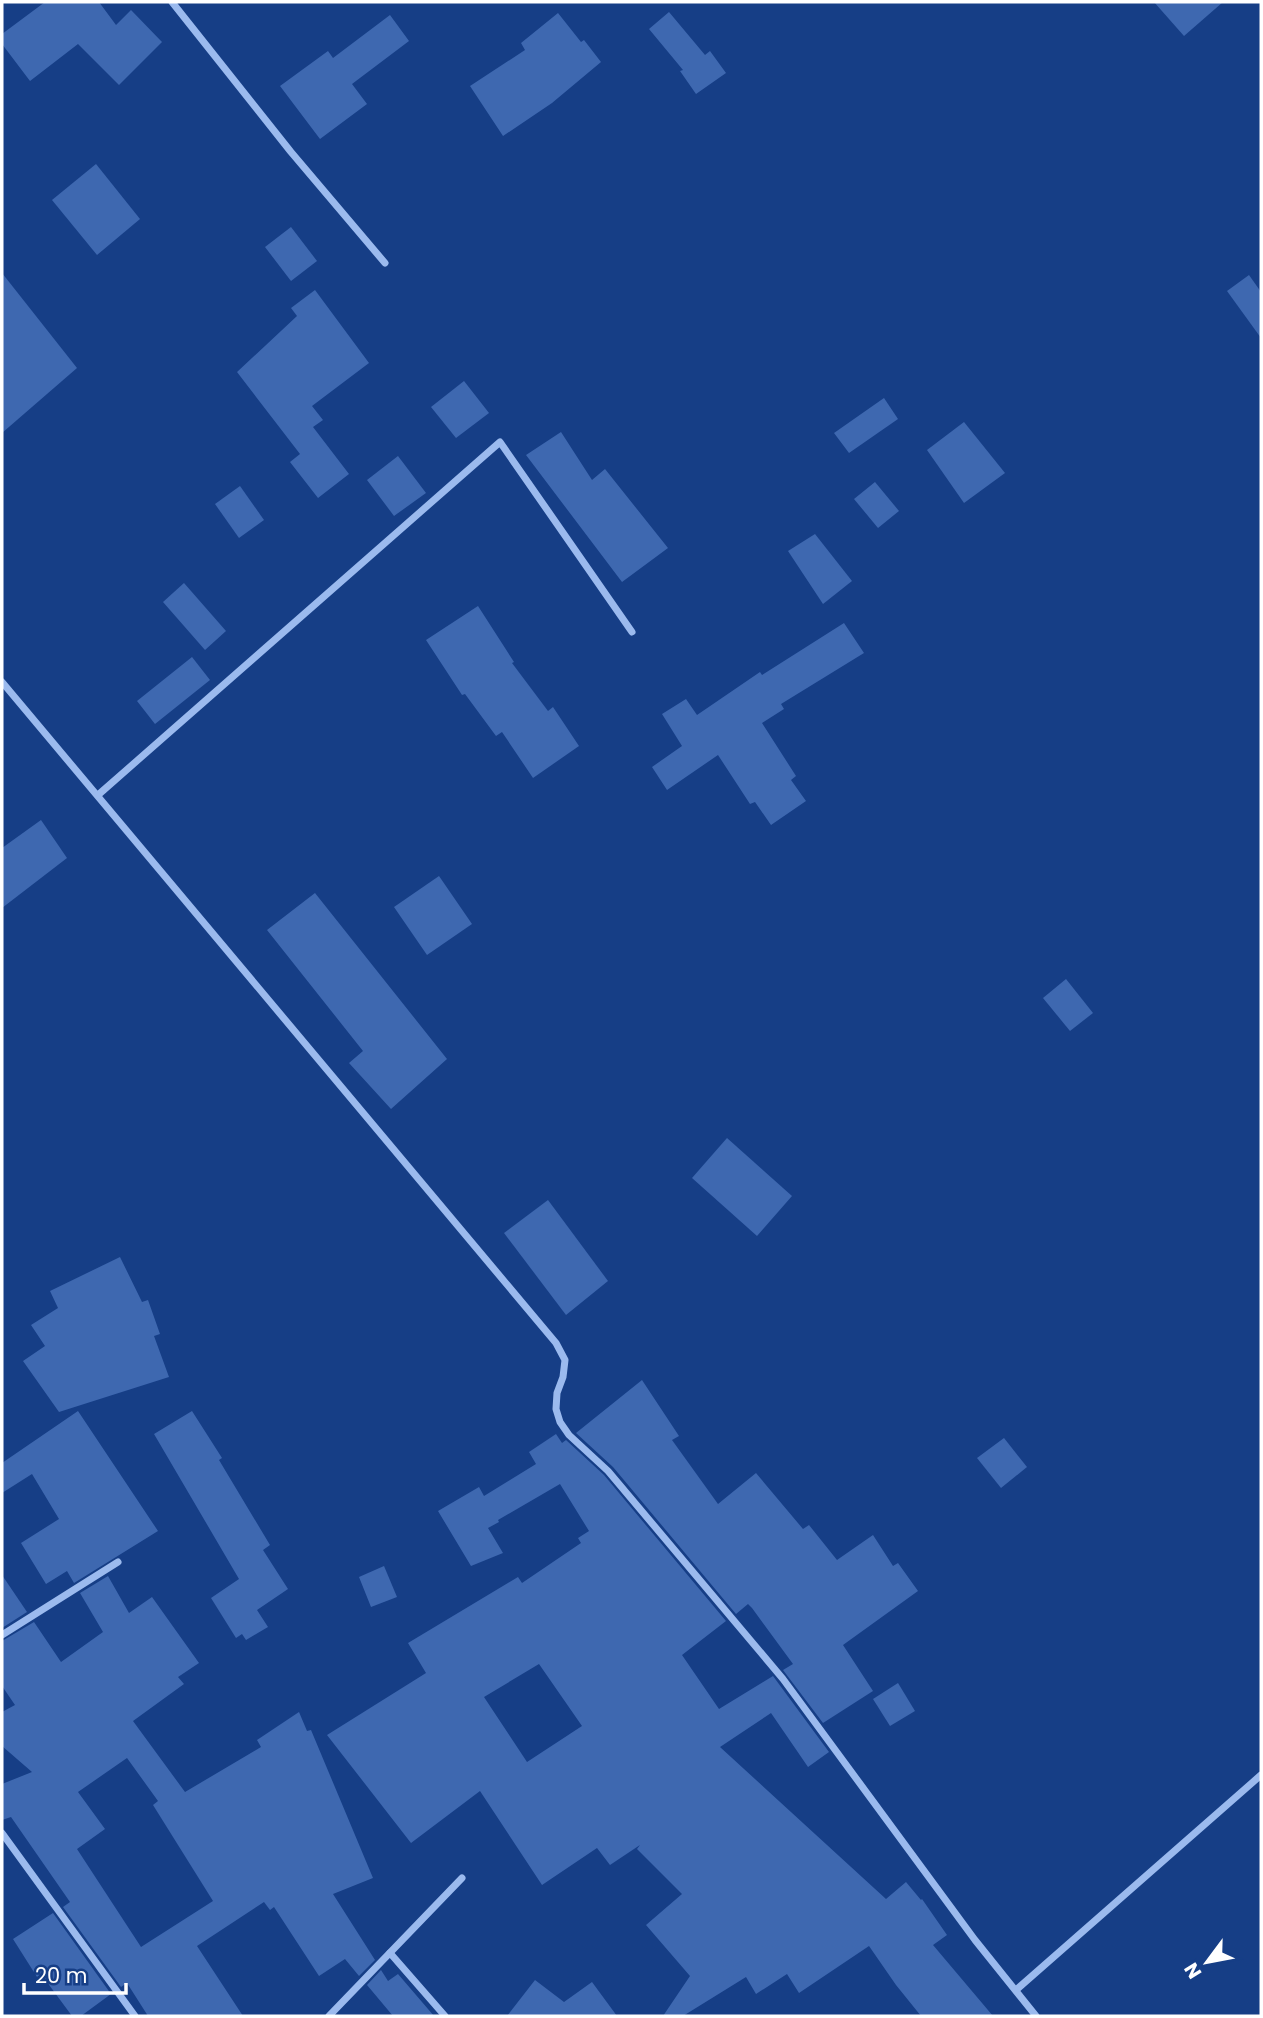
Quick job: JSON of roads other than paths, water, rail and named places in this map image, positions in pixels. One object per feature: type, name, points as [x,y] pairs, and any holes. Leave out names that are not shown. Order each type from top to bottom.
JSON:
[{"type":"street","points":[[172,2],[291,152],[385,263]]},
{"type":"street","points":[[98,795],[500,442],[632,632]]},
{"type":"street","points":[[2,682],[556,1343],[565,1360],[556,1409],[560,1422],[569,1435],[608,1471],[783,1679],[975,1940],[1036,2016]]},
{"type":"street","points":[[2,1635],[118,1562]]},
{"type":"street","points":[[1016,1990],[1261,1775]]},
{"type":"street","points":[[2,1833],[135,2016]]},
{"type":"street","points":[[329,2016],[462,1878]]},
{"type":"street","points":[[390,1953],[445,2016]]}]
